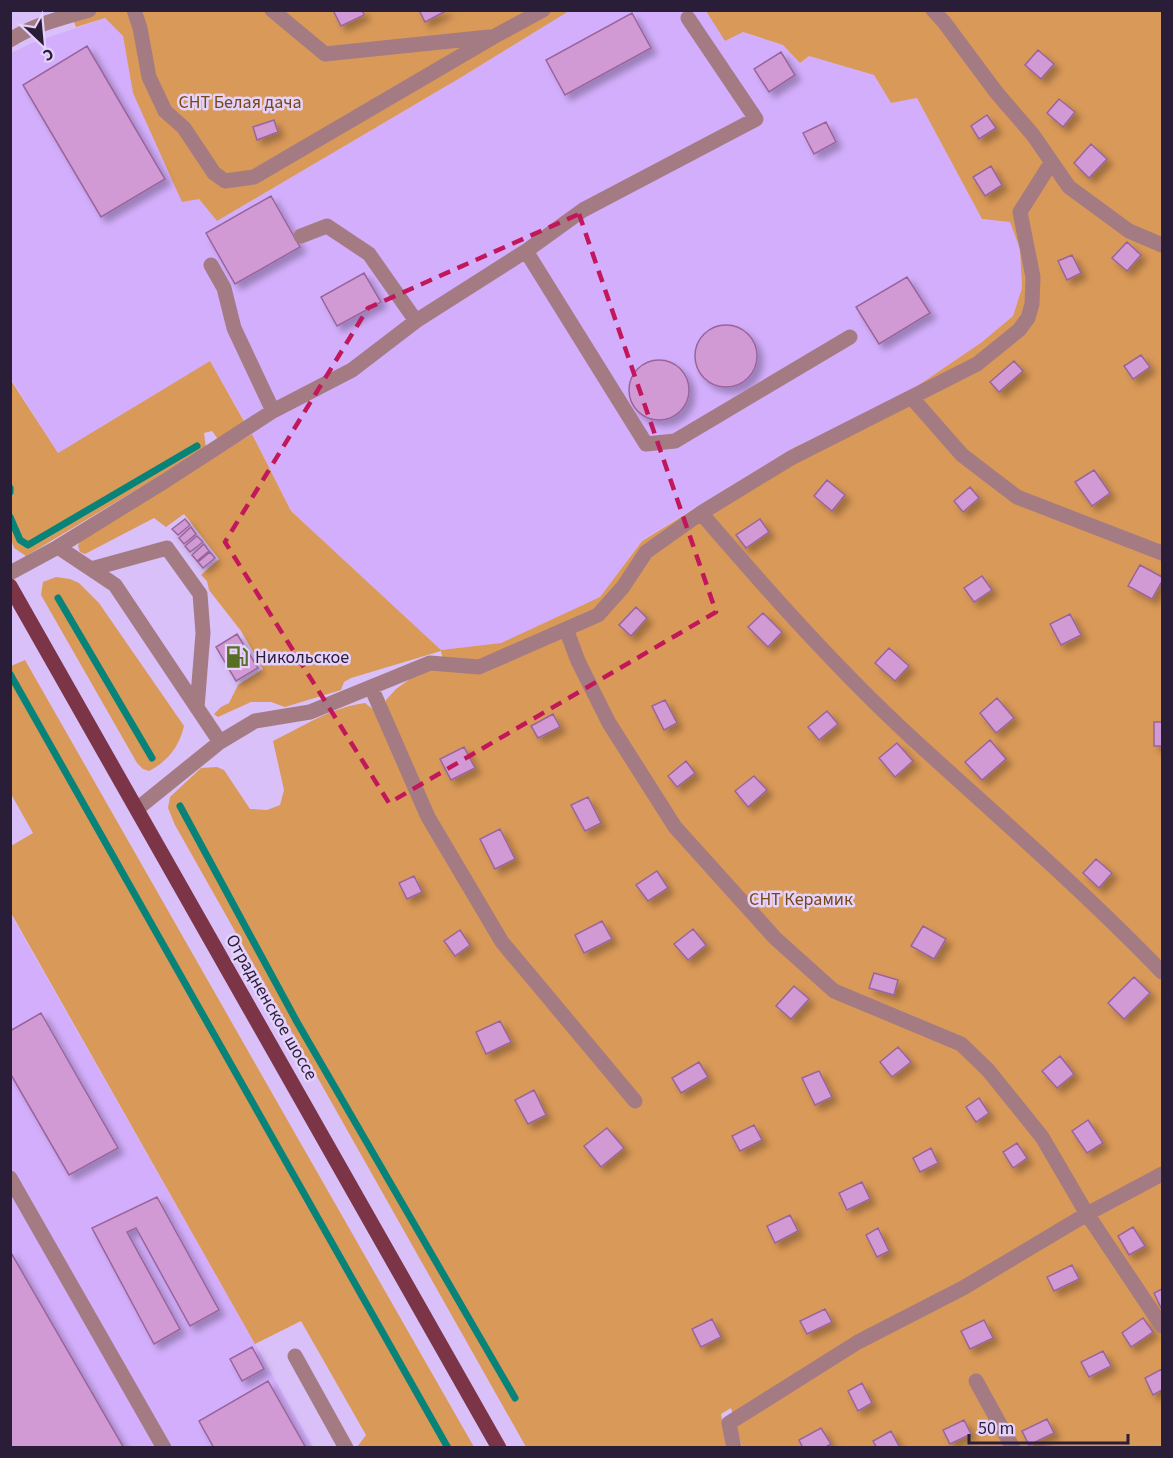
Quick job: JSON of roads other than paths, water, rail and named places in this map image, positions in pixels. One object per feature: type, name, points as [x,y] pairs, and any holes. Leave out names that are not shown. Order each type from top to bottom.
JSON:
[{"type":"main road","name":"Отрадненское шоссе","points":[[10,586],[499,1448]]},
{"type":"street","points":[[10,40],[46,22],[89,10]]},
{"type":"street","points":[[134,10],[140,28],[149,77],[165,111],[184,128],[214,173],[225,181],[254,177],[543,10]]},
{"type":"street","points":[[272,10],[325,54],[495,36]]},
{"type":"street","points":[[933,10],[996,92],[1033,135],[1070,187],[1129,231],[1162,245]]},
{"type":"street","points":[[10,573],[58,548],[273,411],[352,370],[416,321],[526,251],[583,210],[756,119],[688,18]]},
{"type":"street","points":[[136,808],[220,742],[255,721],[310,712],[430,663],[479,667],[598,615],[623,588],[646,552],[702,513],[791,458],[977,364],[1019,330],[1028,318],[1032,304],[1033,277],[1020,212],[1051,163]]},
{"type":"street","points":[[301,236],[327,226],[369,254],[416,321]]},
{"type":"street","points":[[526,251],[646,444],[675,441],[850,337]]},
{"type":"street","points":[[211,265],[224,288],[234,328],[273,411]]},
{"type":"street","points":[[912,398],[962,455],[1017,497],[1162,553]]},
{"type":"street","points":[[702,513],[749,569],[824,650],[912,738],[985,802],[1117,925],[1162,972]]},
{"type":"street","points":[[58,548],[116,585],[220,742]]},
{"type":"street","points":[[90,569],[167,548],[200,594],[203,633],[197,708]]},
{"type":"street","points":[[566,629],[578,661],[609,723],[675,827],[775,938],[834,991],[961,1044],[988,1070],[1042,1137],[1087,1214],[1162,1326]]},
{"type":"street","points":[[371,687],[428,817],[502,942],[635,1101]]},
{"type":"street","points":[[734,1448],[729,1423],[858,1342],[963,1288],[1087,1214],[1162,1174]]},
{"type":"street","points":[[10,1178],[164,1448]]},
{"type":"street","points":[[295,1356],[346,1448]]},
{"type":"street","points":[[976,1381],[1013,1448]]},
{"type":"waterway","points":[[10,517],[20,540],[28,545],[197,446]]},
{"type":"waterway","points":[[58,598],[152,758]]},
{"type":"waterway","points":[[10,674],[448,1448]]},
{"type":"waterway","points":[[180,806],[297,1022],[515,1398]]},
{"type":"place","name":"Никольское","points":[[237,657]]},
{"type":"park label","name":"СНТ Белая дача","points":[[240,102]]},
{"type":"park label","name":"СНТ Керамик","points":[[801,899]]}]
